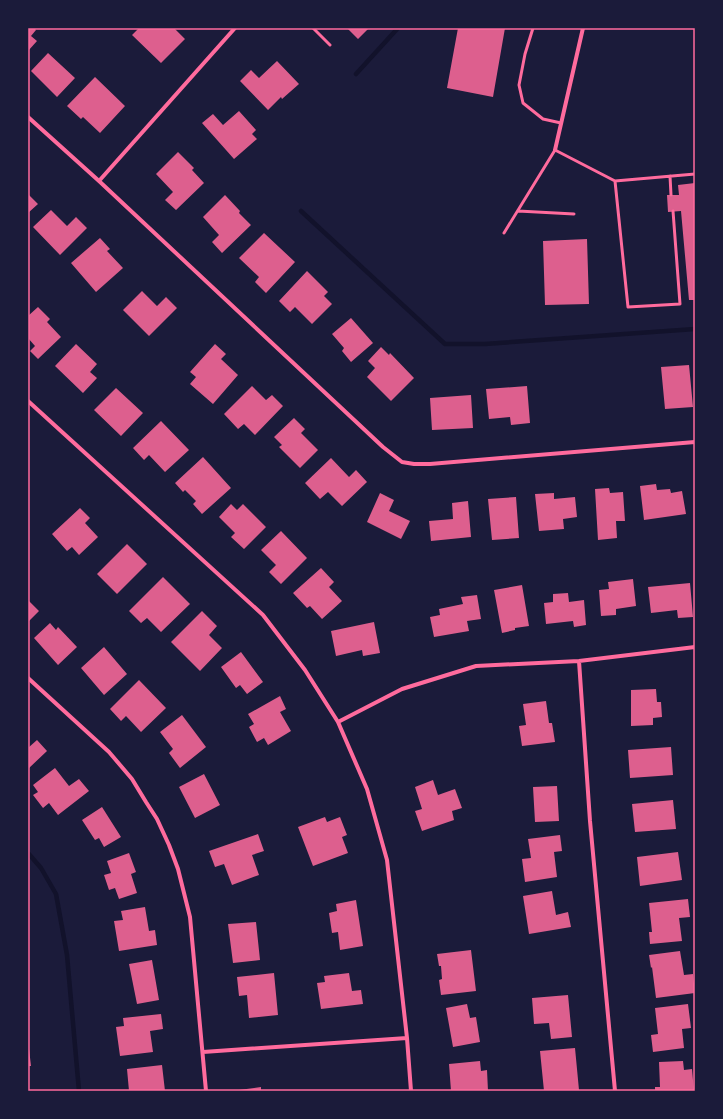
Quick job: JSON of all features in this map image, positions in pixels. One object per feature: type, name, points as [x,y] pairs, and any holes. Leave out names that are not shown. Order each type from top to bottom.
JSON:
[{"type":"street","points":[[99,181],[234,28]]},
{"type":"street","points":[[555,150],[583,28]]},
{"type":"street","points":[[28,117],[99,181],[383,447],[402,462],[430,464],[695,442]]},
{"type":"street","points":[[28,401],[263,615],[305,670],[338,722],[367,789],[387,860],[407,1038],[411,1091]]},
{"type":"street","points":[[338,722],[402,689],[476,666],[579,661],[695,647]]},
{"type":"street","points":[[579,661],[590,821],[615,1091]]},
{"type":"street","points":[[28,678],[108,752],[127,774],[153,813],[169,845],[178,869],[190,917],[206,1091]]},
{"type":"street","points":[[203,1052],[407,1038]]},
{"type":"lane","points":[[313,28],[330,45]]},
{"type":"lane","points":[[533,28],[525,54],[519,85],[523,103],[543,119],[562,123]]},
{"type":"lane","points":[[504,234],[555,150],[615,181],[695,174]]},
{"type":"lane","points":[[670,176],[671,195]]},
{"type":"lane","points":[[615,181],[628,307],[680,304],[673,211]]},
{"type":"lane","points":[[518,211],[574,214]]},
{"type":"building","points":[[28,28],[34,28],[36,30],[31,36],[37,41],[28,51]]},
{"type":"building","points":[[139,28],[174,28],[185,39],[161,63],[132,35]]},
{"type":"building","points":[[347,28],[369,28],[358,39]]},
{"type":"building","points":[[458,28],[505,28],[493,97],[447,88]]},
{"type":"building","points":[[48,53],[75,78],[57,97],[31,71]]},
{"type":"building","points":[[277,61],[299,84],[282,99],[281,97],[268,110],[240,81],[251,70],[259,78]]},
{"type":"building","points":[[95,77],[125,106],[100,133],[83,117],[81,119],[67,106]]},
{"type":"building","points":[[239,111],[256,130],[252,134],[257,139],[234,159],[202,123],[213,114],[223,125]]},
{"type":"building","points":[[178,152],[194,168],[192,170],[204,183],[176,210],[165,200],[173,192],[156,174]]},
{"type":"building","points":[[695,183],[695,300],[689,300],[681,211],[668,212],[667,195],[679,195],[678,185]]},
{"type":"building","points":[[28,194],[38,204],[28,213]]},
{"type":"building","points":[[225,195],[240,211],[239,213],[251,225],[222,253],[212,242],[219,235],[203,217]]},
{"type":"building","points":[[51,210],[67,226],[76,217],[87,228],[60,255],[33,227]]},
{"type":"building","points":[[264,233],[295,262],[266,293],[255,282],[259,277],[239,258]]},
{"type":"building","points":[[100,238],[110,249],[107,251],[123,268],[96,292],[71,263]]},
{"type":"building","points":[[587,239],[589,304],[545,305],[543,241]]},
{"type":"building","points":[[307,271],[328,292],[324,296],[332,304],[312,324],[295,307],[290,312],[279,301]]},
{"type":"building","points":[[142,291],[157,306],[166,297],[177,308],[149,336],[123,310]]},
{"type":"building","points":[[38,307],[50,319],[47,322],[61,337],[38,359],[30,351],[35,346],[28,338],[28,316]]},
{"type":"building","points":[[351,318],[373,343],[351,362],[342,351],[344,348],[332,334]]},
{"type":"building","points":[[76,344],[97,364],[90,372],[97,378],[83,393],[55,366]]},
{"type":"building","points":[[215,344],[226,354],[221,359],[238,375],[213,404],[190,384],[196,377],[190,372]]},
{"type":"building","points":[[381,347],[389,355],[390,353],[414,378],[391,401],[367,377],[375,368],[368,361]]},
{"type":"building","points":[[689,365],[693,407],[665,409],[661,367]]},
{"type":"building","points":[[252,386],[266,400],[272,395],[283,406],[255,435],[244,424],[238,429],[224,414]]},
{"type":"building","points":[[527,386],[530,423],[511,425],[510,417],[489,419],[486,389]]},
{"type":"building","points":[[116,388],[143,413],[121,436],[94,410]]},
{"type":"building","points":[[471,395],[473,428],[432,430],[430,398]]},
{"type":"building","points":[[294,418],[305,429],[301,433],[318,450],[300,468],[279,447],[282,445],[274,437]]},
{"type":"building","points":[[161,421],[189,450],[165,472],[149,455],[144,460],[133,448]]},
{"type":"building","points":[[203,457],[231,488],[202,514],[193,504],[196,501],[185,490],[183,492],[175,483]]},
{"type":"building","points":[[331,458],[349,477],[356,470],[367,482],[342,506],[328,492],[320,499],[305,483]]},
{"type":"building","points":[[656,484],[657,490],[670,489],[671,493],[682,491],[686,514],[644,520],[640,486]]},
{"type":"building","points":[[609,488],[610,493],[623,492],[625,521],[616,521],[617,538],[598,540],[595,489]]},
{"type":"building","points":[[380,493],[394,500],[389,511],[410,521],[401,539],[367,522]]},
{"type":"building","points":[[554,493],[554,499],[575,497],[577,517],[563,519],[564,529],[539,531],[535,494]]},
{"type":"building","points":[[516,497],[519,538],[492,540],[488,499]]},
{"type":"building","points":[[468,501],[471,537],[431,541],[429,521],[453,519],[452,503]]},
{"type":"building","points":[[231,504],[237,510],[243,504],[266,527],[244,549],[231,537],[235,533],[219,517]]},
{"type":"building","points":[[80,508],[90,518],[85,523],[98,537],[79,555],[72,547],[67,551],[52,534]]},
{"type":"building","points":[[281,531],[307,558],[281,584],[269,572],[276,565],[261,550]]},
{"type":"building","points":[[127,544],[147,564],[117,594],[97,574]]},
{"type":"building","points":[[321,568],[334,582],[329,587],[342,601],[322,619],[310,606],[307,608],[293,593]]},
{"type":"building","points":[[163,577],[190,604],[161,632],[147,618],[141,623],[129,611]]},
{"type":"building","points":[[633,579],[636,606],[616,609],[616,615],[601,616],[599,590],[609,589],[608,582]]},
{"type":"building","points":[[690,583],[693,617],[678,618],[677,610],[651,613],[648,587]]},
{"type":"building","points":[[522,585],[529,626],[515,628],[515,630],[502,633],[494,590]]},
{"type":"building","points":[[568,593],[569,602],[584,600],[586,625],[574,627],[573,621],[546,624],[544,603],[553,602],[553,594]]},
{"type":"building","points":[[477,595],[481,619],[467,621],[469,631],[434,637],[430,617],[440,615],[439,609],[463,604],[461,597]]},
{"type":"building","points":[[28,600],[39,611],[28,622]]},
{"type":"building","points":[[202,611],[217,626],[209,635],[222,648],[200,671],[171,642]]},
{"type":"building","points":[[374,622],[380,653],[363,656],[362,650],[336,656],[331,631]]},
{"type":"building","points":[[50,623],[56,630],[58,627],[77,647],[58,665],[34,638]]},
{"type":"building","points":[[104,647],[127,674],[104,695],[81,668]]},
{"type":"building","points":[[241,652],[263,682],[247,694],[240,685],[236,688],[221,667]]},
{"type":"building","points":[[139,680],[166,708],[141,732],[126,716],[121,721],[110,709]]},
{"type":"building","points":[[656,689],[657,702],[661,702],[662,717],[653,718],[653,725],[631,726],[631,690]]},
{"type":"building","points":[[280,696],[286,709],[280,712],[291,731],[268,745],[264,738],[257,742],[249,727],[254,724],[248,714]]},
{"type":"building","points":[[546,701],[549,723],[552,723],[555,742],[522,746],[519,726],[526,725],[523,704]]},
{"type":"building","points":[[182,715],[206,747],[180,768],[169,753],[173,749],[160,732]]},
{"type":"building","points":[[37,740],[47,751],[28,769],[28,748]]},
{"type":"building","points":[[671,747],[673,775],[630,778],[628,750]]},
{"type":"building","points":[[55,768],[69,786],[79,779],[89,791],[58,815],[49,803],[43,808],[33,795],[38,792],[33,785]]},
{"type":"building","points":[[204,774],[220,805],[195,818],[179,787]]},
{"type":"building","points":[[433,780],[438,795],[455,789],[462,808],[452,811],[454,820],[422,831],[415,811],[422,809],[415,787]]},
{"type":"building","points":[[557,786],[559,821],[535,822],[533,787]]},
{"type":"building","points":[[673,800],[676,829],[635,832],[632,804]]},
{"type":"building","points":[[102,807],[121,837],[104,847],[99,838],[95,840],[82,820]]},
{"type":"building","points":[[325,817],[327,822],[340,817],[347,835],[342,837],[348,853],[313,866],[298,827]]},
{"type":"building","points":[[258,834],[264,851],[252,855],[259,875],[232,885],[224,864],[215,867],[209,851]]},
{"type":"building","points":[[560,835],[562,851],[554,852],[557,877],[525,882],[522,859],[531,858],[528,839]]},
{"type":"building","points":[[678,852],[682,880],[640,886],[637,857]]},
{"type":"building","points":[[129,853],[136,872],[131,874],[137,893],[119,899],[115,888],[109,890],[104,875],[111,873],[107,861]]},
{"type":"building","points":[[552,891],[556,915],[568,912],[571,927],[529,934],[523,896]]},
{"type":"building","points":[[688,899],[690,917],[679,918],[682,941],[650,944],[649,932],[652,932],[649,903]]},
{"type":"building","points":[[356,900],[363,946],[340,950],[338,932],[332,933],[329,913],[337,911],[336,904]]},
{"type":"building","points":[[145,907],[149,931],[155,930],[157,945],[119,951],[114,921],[123,920],[121,911]]},
{"type":"building","points":[[256,922],[260,960],[233,963],[228,924]]},
{"type":"building","points":[[471,950],[476,991],[441,995],[439,980],[442,979],[441,966],[439,966],[437,954]]},
{"type":"building","points":[[680,951],[684,975],[693,974],[695,993],[656,998],[649,955]]},
{"type":"building","points":[[152,960],[159,1000],[137,1004],[129,964]]},
{"type":"building","points":[[274,973],[278,1015],[249,1018],[247,995],[239,996],[237,977]]},
{"type":"building","points":[[349,973],[352,991],[361,990],[363,1004],[321,1009],[317,983],[325,982],[324,976]]},
{"type":"building","points":[[568,995],[572,1037],[551,1039],[549,1023],[534,1024],[532,998]]},
{"type":"building","points":[[467,1004],[470,1018],[476,1017],[480,1042],[453,1047],[446,1008]]},
{"type":"building","points":[[688,1004],[691,1028],[682,1029],[684,1048],[653,1052],[651,1035],[658,1034],[655,1008]]},
{"type":"building","points":[[161,1014],[163,1029],[150,1031],[153,1052],[120,1056],[116,1027],[124,1026],[123,1018]]},
{"type":"building","points":[[575,1048],[579,1090],[544,1091],[540,1051]]},
{"type":"building","points":[[29,1049],[31,1066],[28,1066]]},
{"type":"building","points":[[480,1061],[481,1071],[487,1070],[488,1091],[451,1091],[449,1064]]},
{"type":"building","points":[[683,1061],[684,1070],[692,1069],[694,1091],[655,1091],[655,1087],[660,1087],[659,1062]]},
{"type":"building","points":[[162,1065],[165,1091],[129,1091],[127,1069]]},
{"type":"building","points":[[261,1087],[261,1091],[239,1091],[239,1090]]},
{"type":"waterway","points":[[356,74],[398,28]]},
{"type":"waterway","points":[[301,211],[445,344],[485,344],[695,329]]},
{"type":"waterway","points":[[28,853],[41,868],[56,894],[67,955],[79,1091]]}]
